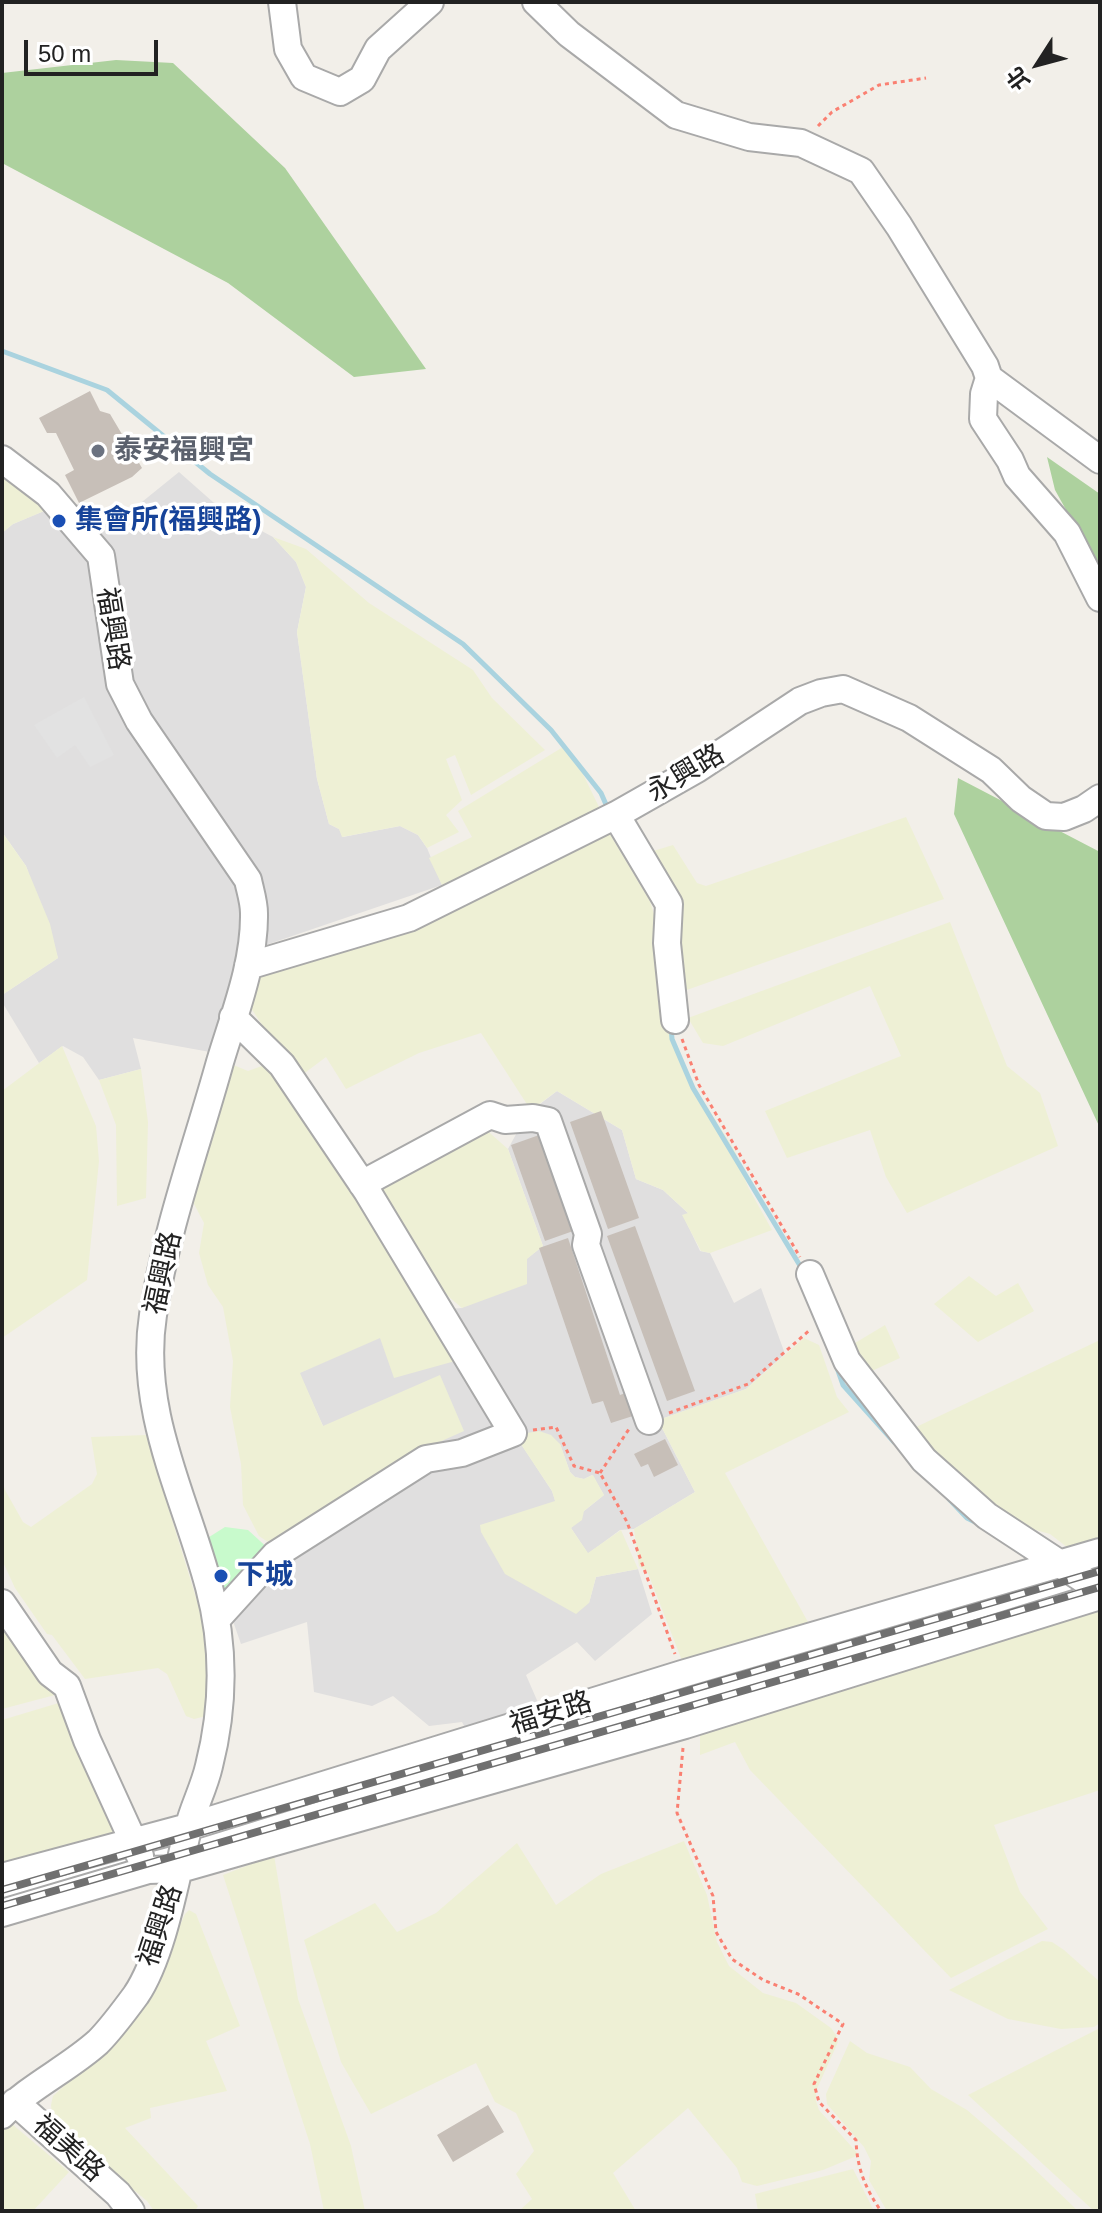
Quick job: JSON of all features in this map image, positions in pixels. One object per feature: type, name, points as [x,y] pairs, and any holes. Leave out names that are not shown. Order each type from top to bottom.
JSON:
[{"type":"street","points":[[282,2],[288,49],[304,77],[340,92],[362,79],[378,49],[430,2]]},
{"type":"street","points":[[536,2],[569,34],[676,115],[749,137],[801,143],[861,171],[899,226],[985,366],[989,378],[1100,460]]},
{"type":"street","points":[[562,2],[569,34]]},
{"type":"street","points":[[989,378],[984,394],[983,419],[1017,476],[1067,533],[1100,598]]},
{"type":"street","name":"福興路","points":[[2,459],[48,494],[101,556],[120,684],[139,721],[248,880],[255,911],[248,966],[170,1237],[153,1314],[149,1353],[167,1463],[209,1587],[221,1645],[222,1682],[209,1769],[188,1827],[177,1879],[152,1961],[137,1993],[98,2041],[8,2108]]},
{"type":"street","name":"永興路","points":[[248,966],[409,918],[616,815],[697,769],[800,701],[821,693],[843,689],[897,712],[991,770],[1021,799],[1046,816],[1064,817],[1100,798]]},
{"type":"street","points":[[616,815],[669,904],[667,943],[675,1020]]},
{"type":"street","points":[[216,1620],[275,1555],[426,1459],[462,1453],[513,1433],[362,1184],[282,1065],[233,1017]]},
{"type":"street","points":[[362,1184],[490,1115],[505,1120],[533,1118],[548,1121],[588,1234],[586,1245],[649,1421]]},
{"type":"street","points":[[810,1274],[847,1361],[924,1460],[987,1516],[1100,1590]]},
{"type":"street","name":"福安路","points":[[2,1877],[188,1827],[682,1674],[1100,1552]]},
{"type":"street","name":"福安路","points":[[177,1879],[1100,1596]]},
{"type":"street","points":[[2,1603],[50,1673],[67,1686],[87,1740],[148,1870],[157,1880],[177,1879]]},
{"type":"street","points":[[2,1913],[148,1870]]},
{"type":"street","name":"福美路","points":[[8,2108],[118,2194],[131,2211]]},
{"type":"path","points":[[801,143],[832,112],[879,85],[926,78]]},
{"type":"path","points":[[675,1020],[699,1085],[810,1274]]},
{"type":"path","points":[[600,1473],[629,1428],[748,1384],[828,1316]]},
{"type":"path","points":[[513,1433],[556,1427],[574,1466],[600,1473],[627,1522],[682,1674]]},
{"type":"path","points":[[685,1725],[677,1813],[713,1896],[716,1932],[732,1959],[763,1980],[798,1994],[843,2024],[814,2084],[819,2102],[856,2140],[857,2166],[881,2211]]},
{"type":"shaded area","points":[[179,472],[222,510],[273,537],[296,562],[306,587],[297,632],[317,779],[329,824],[339,829],[343,837],[400,826],[418,835],[427,848],[442,885],[257,948],[210,1052],[133,1038],[141,1069],[99,1080],[83,1057],[63,1046],[39,1063],[2,1002],[2,995],[58,958],[26,866],[2,832],[2,533],[13,524],[56,506],[89,503],[111,527]]},
{"type":"shaded area","points":[[84,697],[114,755],[90,767],[75,745],[57,758],[34,725]]},
{"type":"shaded area","points":[[557,1091],[622,1130],[636,1179],[663,1190],[689,1214],[683,1215],[700,1251],[710,1253],[734,1303],[761,1288],[785,1354],[746,1389],[664,1418],[660,1424],[695,1492],[634,1529],[620,1530],[588,1554],[571,1528],[584,1511],[604,1495],[592,1475],[584,1479],[575,1477],[570,1472],[560,1444],[520,1442],[552,1491],[589,1603],[596,1577],[638,1569],[652,1614],[595,1661],[577,1642],[526,1675],[543,1714],[472,1741],[462,1722],[429,1726],[393,1696],[372,1706],[314,1692],[307,1622],[241,1644],[227,1604],[274,1546],[323,1426],[299,1373],[437,1310],[462,1308],[543,1246],[508,1149],[527,1114]]},
{"type":"green space","points":[[116,60],[173,63],[285,168],[426,369],[354,377],[228,283],[2,163],[2,73]]},
{"type":"green space","points":[[1047,457],[1100,494],[1100,571],[1055,490]]},
{"type":"green space","points":[[2,458],[56,506],[13,524],[2,533]]},
{"type":"green space","points":[[273,537],[306,549],[369,603],[473,670],[492,698],[545,750],[471,795],[455,755],[446,759],[462,800],[446,815],[459,832],[427,848],[418,835],[400,826],[342,837],[339,829],[329,824],[317,779],[297,632],[306,587],[296,562]]},
{"type":"green space","points":[[563,747],[580,768],[601,811],[442,885],[429,858],[472,837],[458,811]]},
{"type":"green space","points":[[958,778],[1100,852],[1100,1128],[954,814]]},
{"type":"green space","points":[[906,817],[944,899],[681,992],[650,852],[673,845],[697,883],[706,886]]},
{"type":"green space","points":[[605,826],[650,901],[657,924],[668,1025],[692,1083],[735,1151],[748,1187],[772,1230],[710,1253],[701,1251],[682,1215],[688,1213],[663,1190],[636,1179],[622,1130],[557,1091],[527,1113],[530,1109],[481,1033],[419,1053],[346,1089],[326,1057],[302,1075],[291,1069],[247,1002],[257,962],[444,900]]},
{"type":"green space","points":[[2,832],[26,866],[50,924],[58,958],[2,995]]},
{"type":"green space","points":[[950,922],[1007,1066],[1040,1093],[1058,1146],[907,1213],[886,1177],[870,1130],[787,1158],[765,1111],[901,1056],[870,986],[723,1046],[703,1043],[688,1018]]},
{"type":"green space","points":[[62,1046],[96,1126],[99,1161],[87,1280],[2,1338],[2,1091]]},
{"type":"green space","points":[[273,1062],[466,1358],[394,1378],[380,1338],[300,1373],[323,1426],[440,1375],[464,1431],[417,1452],[274,1546],[259,1536],[243,1505],[241,1464],[230,1407],[233,1361],[223,1307],[208,1285],[199,1253],[204,1223],[193,1202],[231,1064],[248,1071]]},
{"type":"green space","points":[[141,1069],[148,1122],[146,1198],[117,1206],[116,1125],[99,1080]]},
{"type":"green space","points":[[483,1127],[508,1149],[543,1246],[527,1259],[527,1284],[462,1308],[435,1285],[373,1186]]},
{"type":"green space","points":[[969,1276],[996,1296],[1018,1283],[1034,1311],[978,1342],[934,1304]]},
{"type":"green space","points":[[885,1325],[900,1358],[861,1376],[850,1350],[855,1343]]},
{"type":"green space","points":[[804,1338],[819,1345],[837,1397],[849,1412],[725,1473],[813,1631],[686,1671],[648,1573],[639,1566],[634,1529],[695,1492],[660,1424],[664,1418],[746,1389]]},
{"type":"green space","points":[[1100,1340],[1100,1547],[1076,1554],[1050,1534],[1014,1524],[917,1438],[914,1428]]},
{"type":"green space","points":[[539,1431],[551,1435],[560,1444],[570,1472],[575,1477],[584,1479],[593,1475],[604,1495],[584,1511],[582,1520],[571,1528],[588,1553],[621,1530],[638,1569],[596,1577],[589,1603],[576,1614],[505,1574],[481,1532],[480,1525],[555,1501],[552,1491],[520,1443],[527,1433]]},
{"type":"green space","points":[[146,1435],[198,1604],[217,1629],[219,1713],[194,1719],[186,1716],[167,1674],[158,1668],[85,1679],[52,1635],[47,1634],[15,1588],[2,1560],[2,1480],[23,1522],[31,1527],[92,1484],[97,1474],[91,1437]]},
{"type":"green space","points":[[225,1527],[248,1530],[271,1551],[224,1603],[206,1539]]},
{"type":"green space","points":[[1100,1608],[1100,1790],[994,1825],[1020,1892],[1048,1929],[951,1978],[750,1770],[735,1742],[700,1755],[700,1719]]},
{"type":"green space","points":[[2,1624],[60,1685],[55,1695],[2,1709]]},
{"type":"green space","points":[[72,1699],[128,1837],[2,1870],[2,1720]]},
{"type":"green space","points":[[684,1841],[707,1895],[717,1942],[729,1966],[763,1993],[796,2003],[836,2035],[838,2042],[816,2091],[816,2101],[819,2110],[859,2155],[823,2170],[757,2186],[742,2182],[737,2168],[688,2108],[613,2173],[636,2211],[519,2211],[532,2199],[516,2174],[534,2151],[516,2113],[495,2102],[476,2063],[371,2114],[341,2062],[304,1940],[375,1903],[397,1932],[436,1913],[517,1843],[556,1905],[601,1874]]},
{"type":"green space","points":[[274,1855],[298,1999],[351,2146],[365,2211],[324,2211],[310,2144],[223,1875]]},
{"type":"green space","points":[[189,1910],[196,1914],[240,2026],[206,2041],[227,2091],[150,2108],[151,2118],[125,2128],[198,2206],[195,2211],[154,2211],[147,2201],[53,2124],[51,2105],[53,2096],[114,2041],[146,2001]]},
{"type":"green space","points":[[1042,1941],[1052,1942],[1064,1950],[1100,1982],[1100,2023],[1094,2027],[1061,2029],[1008,2019],[949,1990]]},
{"type":"green space","points":[[1100,2028],[1100,2211],[1094,2211],[968,2095]]},
{"type":"green space","points":[[850,2041],[867,2053],[910,2067],[931,2089],[967,2110],[1023,2158],[1078,2211],[887,2211],[869,2180],[871,2161],[864,2147],[827,2104],[826,2094]]},
{"type":"green space","points":[[12,2124],[69,2172],[33,2211],[2,2211],[2,2128]]},
{"type":"green space","points":[[853,2169],[874,2211],[758,2211],[755,2194]]},
{"type":"pier","points":[[1100,1565],[1100,1594],[2,1913],[2,1884]]},
{"type":"building","name":"泰安福興宮","points":[[90,391],[100,411],[110,414],[142,468],[132,477],[79,503],[65,475],[74,470],[56,433],[47,433],[39,418]]},
{"type":"building","points":[[601,1111],[639,1218],[608,1229],[570,1122]]},
{"type":"building","points":[[542,1134],[576,1230],[545,1241],[511,1145]]},
{"type":"building","points":[[635,1226],[695,1391],[667,1401],[607,1236]]},
{"type":"building","points":[[568,1238],[620,1395],[628,1392],[636,1415],[611,1423],[603,1401],[592,1404],[539,1248]]},
{"type":"building","points":[[665,1439],[678,1465],[654,1477],[648,1464],[641,1467],[634,1454]]},
{"type":"building","points":[[488,2105],[504,2132],[453,2162],[437,2135]]},
{"type":"waterway","points":[[2,351],[107,390],[210,474],[463,644],[551,730],[601,793],[608,809]]},
{"type":"waterway","points":[[671,1026],[672,1039],[693,1088],[802,1269]]},
{"type":"waterway","points":[[836,1365],[843,1385],[894,1442]]},
{"type":"waterway","points":[[949,1499],[967,1518],[977,1523]]},
{"type":"railway","points":[[2,1890],[1100,1571]]},
{"type":"railway","points":[[2,1906],[1100,1587]]},
{"type":"place","name":"泰安福興宮","points":[[98,451]]},
{"type":"place","name":"集會所(福興路)","points":[[59,521]]},
{"type":"place","name":"下城","points":[[221,1576]]}]
